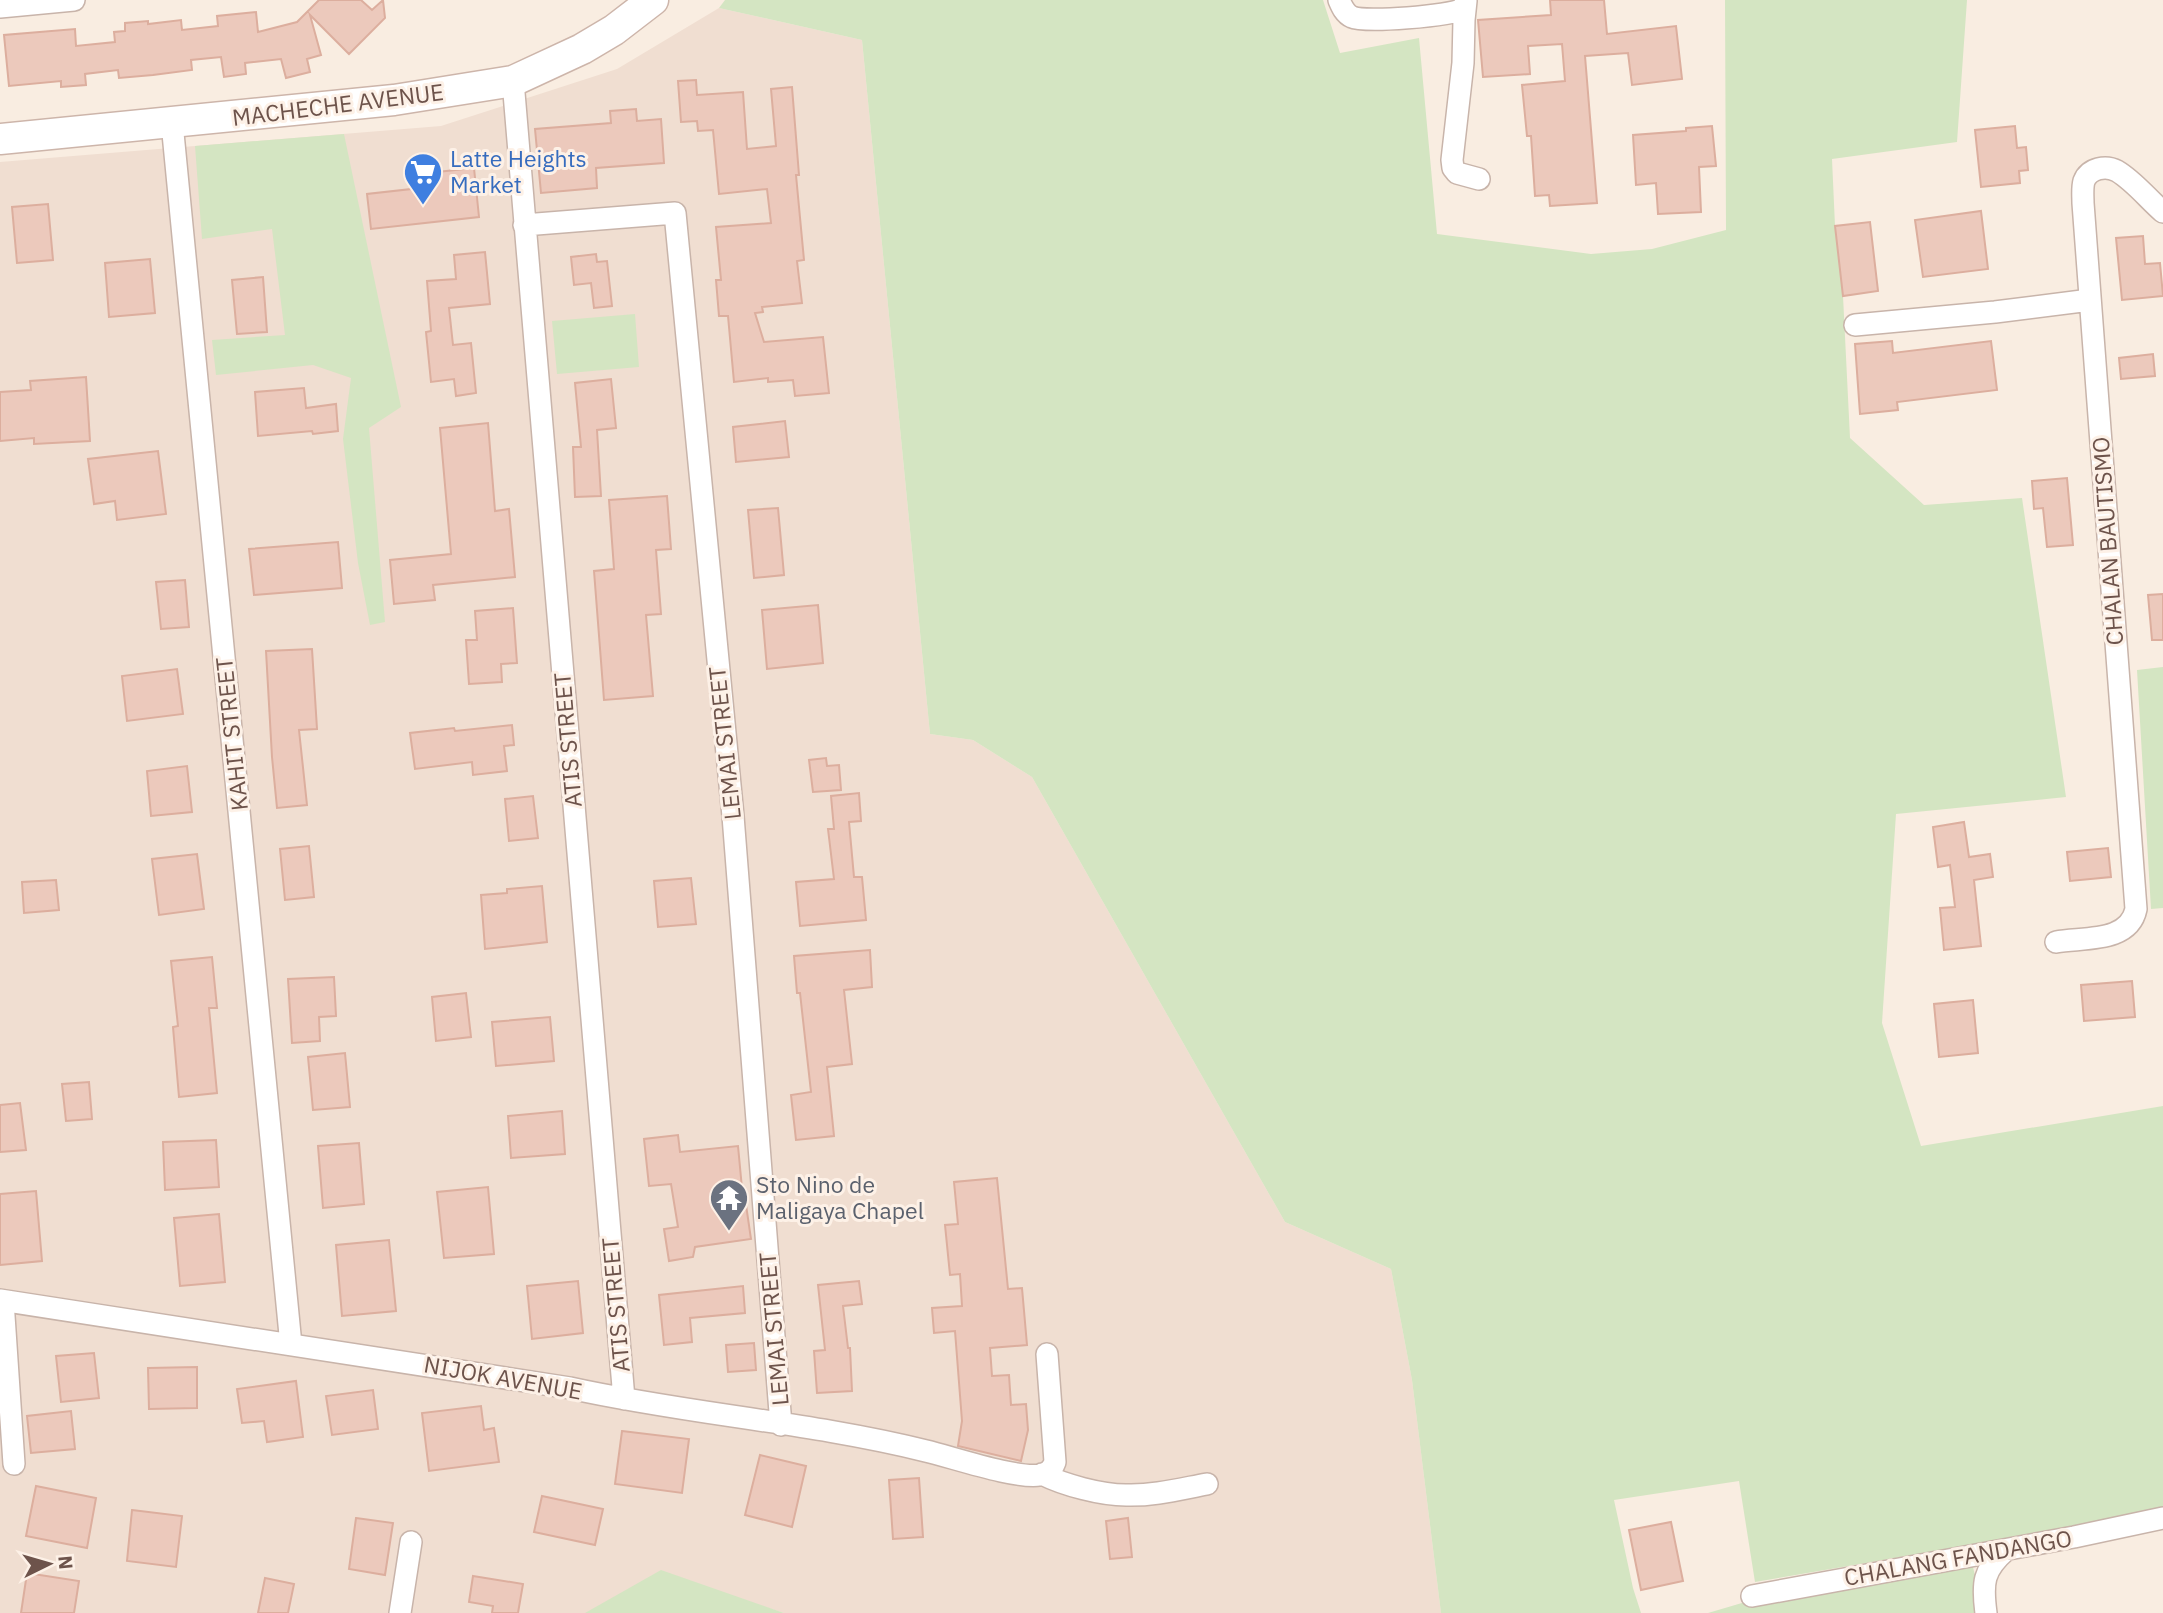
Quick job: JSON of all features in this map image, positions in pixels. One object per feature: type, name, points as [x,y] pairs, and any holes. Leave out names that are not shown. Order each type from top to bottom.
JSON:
[{"type":"main road","name":"MACHECHE AVENUE","points":[[0,139],[394,100],[513,81],[582,49],[614,30],[653,0]]},
{"type":"street","points":[[0,7],[74,0]]},
{"type":"street","points":[[1339,0],[1348,15],[1355,19],[1446,14],[1458,12],[1466,1]]},
{"type":"street","points":[[1466,1],[1461,83],[1452,160],[1457,173],[1479,179]]},
{"type":"street","name":"ATIS STREET","points":[[513,81],[624,1399]]},
{"type":"street","name":"KAHIT STREET","points":[[172,123],[291,1345]]},
{"type":"street","name":"CHALAN BAUTISMO","points":[[2056,942],[2121,931],[2132,921],[2136,909],[2082,204],[2084,182],[2087,176],[2098,168],[2117,171],[2163,212]]},
{"type":"street","name":"LEMAI STREET","points":[[524,225],[675,212],[733,816],[781,1425]]},
{"type":"street","points":[[1855,325],[2090,300]]},
{"type":"street","points":[[1,1301],[14,1464]]},
{"type":"street","name":"NIJOK AVENUE","points":[[1,1301],[492,1375],[899,1445],[995,1469],[1029,1475],[1042,1474],[1080,1487],[1126,1495],[1207,1484]]},
{"type":"street","points":[[1042,1474],[1052,1469],[1055,1462],[1047,1354]]},
{"type":"street","name":"CHALANG FANDANGO","points":[[1752,1596],[2006,1550],[2163,1518]]},
{"type":"street","points":[[400,1613],[411,1542]]},
{"type":"street","points":[[1986,1613],[1986,1574],[2006,1550]]},
{"type":"shaded area","points":[[719,8],[862,40],[930,734],[973,740],[1032,777],[1285,1222],[1391,1269],[1412,1380],[1441,1613],[784,1613],[727,1595],[593,1613],[0,1613],[0,162],[441,126],[617,69]]},
{"type":"green space","points":[[725,0],[1323,0],[1340,53],[1419,38],[1437,234],[1591,254],[1652,249],[1726,230],[1725,0],[1967,0],[1957,142],[1832,159],[1835,226],[1843,296],[1850,438],[1924,505],[2022,498],[2066,797],[1896,814],[1882,1023],[1921,1146],[2163,1106],[2163,1512],[1755,1582],[1739,1481],[1614,1500],[1641,1613],[1441,1613],[1412,1380],[1391,1269],[1285,1222],[1032,777],[973,740],[930,734],[862,40],[719,8]]},
{"type":"green space","points":[[344,134],[401,407],[369,428],[385,622],[370,625],[358,563],[343,439],[351,378],[313,365],[216,375],[212,340],[285,335],[272,229],[202,239],[195,146]]},
{"type":"green space","points":[[635,314],[639,367],[557,374],[552,321]]},
{"type":"green space","points":[[2163,667],[2163,908],[2151,909],[2137,670]]},
{"type":"green space","points":[[1972,1563],[1984,1613],[1708,1613],[1789,1589]]},
{"type":"green space","points":[[661,1570],[784,1613],[585,1613]]},
{"type":"building","points":[[319,0],[361,0],[372,10],[383,0],[385,18],[349,54],[310,15],[321,55],[307,59],[310,72],[286,78],[281,59],[245,63],[246,74],[224,77],[221,57],[191,60],[192,70],[153,75],[119,78],[118,70],[85,74],[86,85],[61,87],[61,81],[9,86],[4,35],[75,29],[76,46],[115,42],[114,32],[125,31],[125,23],[148,21],[148,24],[181,20],[182,30],[218,26],[217,16],[256,12],[258,32],[297,22]]},
{"type":"building","points":[[1550,0],[1604,0],[1607,34],[1676,26],[1682,79],[1632,85],[1628,53],[1585,56],[1597,203],[1550,206],[1549,195],[1535,196],[1531,136],[1527,136],[1522,85],[1565,81],[1562,44],[1528,46],[1530,74],[1483,77],[1478,20],[1551,15]]},
{"type":"building","points":[[696,80],[697,95],[743,92],[747,149],[776,146],[771,89],[792,87],[804,260],[797,261],[802,303],[762,307],[763,312],[755,313],[764,342],[823,337],[829,393],[795,396],[793,380],[768,382],[768,378],[734,382],[728,316],[719,316],[716,280],[721,280],[716,227],[771,223],[767,189],[719,194],[713,130],[698,131],[697,121],[681,122],[678,81]]},
{"type":"building","points":[[636,109],[637,121],[661,119],[664,163],[596,168],[597,188],[541,193],[535,129],[611,123],[610,111]]},
{"type":"building","points":[[1712,126],[1716,166],[1699,167],[1701,212],[1658,214],[1656,183],[1636,185],[1633,135]]},
{"type":"building","points":[[2015,126],[2017,148],[2026,147],[2028,170],[2019,171],[2020,183],[1981,187],[1975,130]]},
{"type":"building","name":"Latte Heights Market","points":[[474,168],[479,217],[371,229],[367,194],[429,187],[428,173]]},
{"type":"building","points":[[48,204],[53,260],[17,263],[12,207]]},
{"type":"building","points":[[1981,211],[1988,269],[1923,277],[1915,220]]},
{"type":"building","points":[[1870,222],[1878,291],[1843,296],[1835,226]]},
{"type":"building","points":[[2143,236],[2145,264],[2160,263],[2163,296],[2122,300],[2116,238]]},
{"type":"building","points":[[485,252],[490,304],[449,308],[453,345],[471,343],[476,393],[456,396],[454,379],[431,382],[426,332],[431,331],[427,281],[456,279],[454,255]]},
{"type":"building","points":[[596,254],[597,262],[607,261],[612,306],[594,308],[591,283],[574,285],[571,257]]},
{"type":"building","points":[[150,259],[155,313],[109,317],[105,263]]},
{"type":"building","points":[[263,277],[267,332],[237,334],[232,280]]},
{"type":"building","points":[[1892,341],[1893,353],[1991,341],[1997,390],[1897,402],[1898,410],[1860,414],[1855,344]]},
{"type":"building","points":[[2153,354],[2155,376],[2121,379],[2119,358]]},
{"type":"building","points":[[86,377],[90,441],[34,444],[34,438],[0,441],[0,392],[31,390],[30,381]]},
{"type":"building","points":[[611,379],[616,428],[597,430],[601,496],[575,497],[573,447],[581,447],[575,383]]},
{"type":"building","points":[[304,388],[306,408],[336,404],[338,431],[258,436],[255,392]]},
{"type":"building","points":[[785,421],[789,457],[736,462],[733,427]]},
{"type":"building","points":[[488,423],[495,511],[509,509],[515,577],[433,585],[435,600],[394,604],[390,560],[451,554],[440,428]]},
{"type":"building","points":[[158,451],[166,514],[117,520],[115,501],[94,504],[88,459]]},
{"type":"building","points":[[2067,478],[2073,545],[2047,547],[2043,508],[2034,509],[2032,481]]},
{"type":"building","points":[[667,496],[671,549],[656,550],[661,614],[646,615],[653,696],[604,700],[594,571],[614,569],[609,500]]},
{"type":"building","points":[[778,508],[784,575],[754,578],[748,510]]},
{"type":"building","points":[[338,542],[342,588],[254,595],[249,549]]},
{"type":"building","points":[[185,580],[189,627],[161,629],[156,582]]},
{"type":"building","points":[[2163,594],[2163,640],[2152,640],[2148,595]]},
{"type":"building","points":[[818,605],[823,663],[767,669],[762,610]]},
{"type":"building","points":[[513,608],[517,663],[501,664],[502,682],[469,684],[466,640],[477,640],[475,611]]},
{"type":"building","points":[[312,649],[317,729],[299,730],[307,805],[277,808],[266,651]]},
{"type":"building","points":[[177,669],[183,714],[127,721],[122,676]]},
{"type":"building","points":[[512,725],[514,745],[504,746],[507,771],[473,775],[472,762],[415,769],[410,733]]},
{"type":"building","points":[[826,758],[827,766],[839,765],[841,790],[813,792],[809,760]]},
{"type":"building","points":[[187,766],[192,812],[151,816],[147,771]]},
{"type":"building","points":[[859,793],[861,821],[849,822],[854,877],[862,877],[866,920],[800,926],[796,882],[834,879],[828,829],[834,829],[831,796]]},
{"type":"building","points":[[533,796],[538,838],[509,841],[505,799]]},
{"type":"building","points":[[1964,822],[1969,857],[1990,854],[1993,877],[1974,880],[1981,946],[1944,950],[1940,908],[1955,907],[1950,865],[1938,867],[1933,827]]},
{"type":"building","points":[[309,846],[314,897],[285,900],[280,849]]},
{"type":"building","points":[[2108,848],[2111,877],[2070,881],[2067,852]]},
{"type":"building","points":[[197,854],[204,909],[159,915],[152,859]]},
{"type":"building","points":[[691,878],[696,924],[658,927],[654,881]]},
{"type":"building","points":[[56,880],[59,910],[24,913],[22,882]]},
{"type":"building","points":[[542,886],[547,942],[485,949],[481,895],[507,893],[507,889]]},
{"type":"building","points":[[870,950],[872,987],[844,990],[852,1064],[827,1067],[834,1136],[796,1140],[791,1095],[811,1092],[794,956]]},
{"type":"building","points":[[212,957],[217,1008],[209,1008],[217,1093],[179,1097],[173,1027],[178,1026],[171,961]]},
{"type":"building","points":[[334,977],[336,1016],[319,1017],[320,1041],[292,1043],[288,979]]},
{"type":"building","points":[[2132,981],[2135,1017],[2084,1021],[2081,985]]},
{"type":"building","points":[[466,993],[471,1037],[436,1041],[432,997]]},
{"type":"building","points":[[1973,1000],[1978,1053],[1939,1057],[1934,1004]]},
{"type":"building","points":[[550,1017],[554,1061],[496,1066],[492,1022]]},
{"type":"building","points":[[345,1053],[350,1107],[313,1110],[308,1057]]},
{"type":"building","points":[[89,1082],[92,1119],[66,1121],[62,1084]]},
{"type":"building","points":[[20,1103],[26,1150],[0,1152],[0,1105]]},
{"type":"building","points":[[562,1111],[565,1154],[511,1158],[508,1116]]},
{"type":"building","points":[[678,1135],[680,1152],[738,1146],[743,1199],[745,1198],[751,1239],[695,1247],[693,1257],[669,1261],[664,1229],[678,1227],[671,1184],[649,1186],[644,1139]]},
{"type":"building","points":[[216,1140],[219,1187],[165,1190],[163,1142]]},
{"type":"building","points":[[359,1143],[364,1204],[323,1208],[318,1146]]},
{"type":"building","points":[[997,1178],[1008,1289],[1022,1288],[1027,1345],[990,1348],[992,1376],[1009,1375],[1011,1405],[1026,1404],[1028,1430],[1021,1461],[958,1446],[962,1421],[955,1331],[934,1333],[932,1308],[962,1306],[960,1274],[950,1275],[945,1225],[958,1224],[954,1182]]},
{"type":"building","points":[[488,1187],[494,1254],[444,1258],[437,1192]]},
{"type":"building","points":[[36,1191],[42,1261],[0,1265],[0,1194]]},
{"type":"building","points":[[219,1214],[225,1282],[180,1286],[174,1218]]},
{"type":"building","points":[[389,1240],[396,1311],[342,1316],[336,1245]]},
{"type":"building","points":[[578,1281],[583,1333],[532,1339],[527,1286]]},
{"type":"building","points":[[859,1281],[862,1304],[843,1306],[850,1348],[852,1391],[817,1393],[814,1351],[825,1350],[818,1285]]},
{"type":"building","points":[[743,1286],[745,1313],[690,1318],[692,1342],[664,1345],[659,1295]]},
{"type":"building","points":[[754,1343],[756,1370],[728,1372],[726,1345]]},
{"type":"building","points":[[94,1353],[99,1398],[61,1402],[56,1356]]},
{"type":"building","points":[[197,1367],[197,1408],[149,1409],[148,1368]]},
{"type":"building","points":[[296,1381],[303,1437],[267,1442],[264,1421],[242,1423],[237,1389]]},
{"type":"building","points":[[373,1390],[378,1429],[332,1435],[326,1396]]},
{"type":"building","points":[[481,1406],[484,1430],[494,1428],[499,1462],[429,1471],[422,1413]]},
{"type":"building","points":[[71,1411],[75,1449],[31,1453],[27,1416]]},
{"type":"building","points":[[622,1431],[689,1439],[682,1493],[615,1484]]},
{"type":"building","points":[[760,1455],[806,1466],[792,1527],[745,1515]]},
{"type":"building","points":[[919,1478],[923,1537],[893,1539],[889,1480]]},
{"type":"building","points":[[36,1486],[96,1498],[87,1548],[26,1536]]},
{"type":"building","points":[[542,1496],[603,1509],[595,1545],[534,1532]]},
{"type":"building","points":[[132,1510],[182,1516],[176,1567],[127,1561]]},
{"type":"building","points":[[356,1518],[393,1523],[385,1575],[349,1569]]},
{"type":"building","points":[[1128,1518],[1132,1557],[1110,1559],[1106,1521]]},
{"type":"building","points":[[1671,1522],[1683,1581],[1641,1590],[1629,1530]]},
{"type":"building","points":[[27,1573],[79,1581],[74,1613],[21,1613]]},
{"type":"building","points":[[473,1576],[523,1584],[518,1613],[492,1613],[493,1606],[469,1602]]},
{"type":"building","points":[[265,1578],[294,1584],[288,1613],[258,1613]]},
{"type":"place","name":"Latte Heights Market","points":[[423,206]]},
{"type":"place","name":"Sto Nino de Maligaya Chapel","points":[[729,1232]]}]
